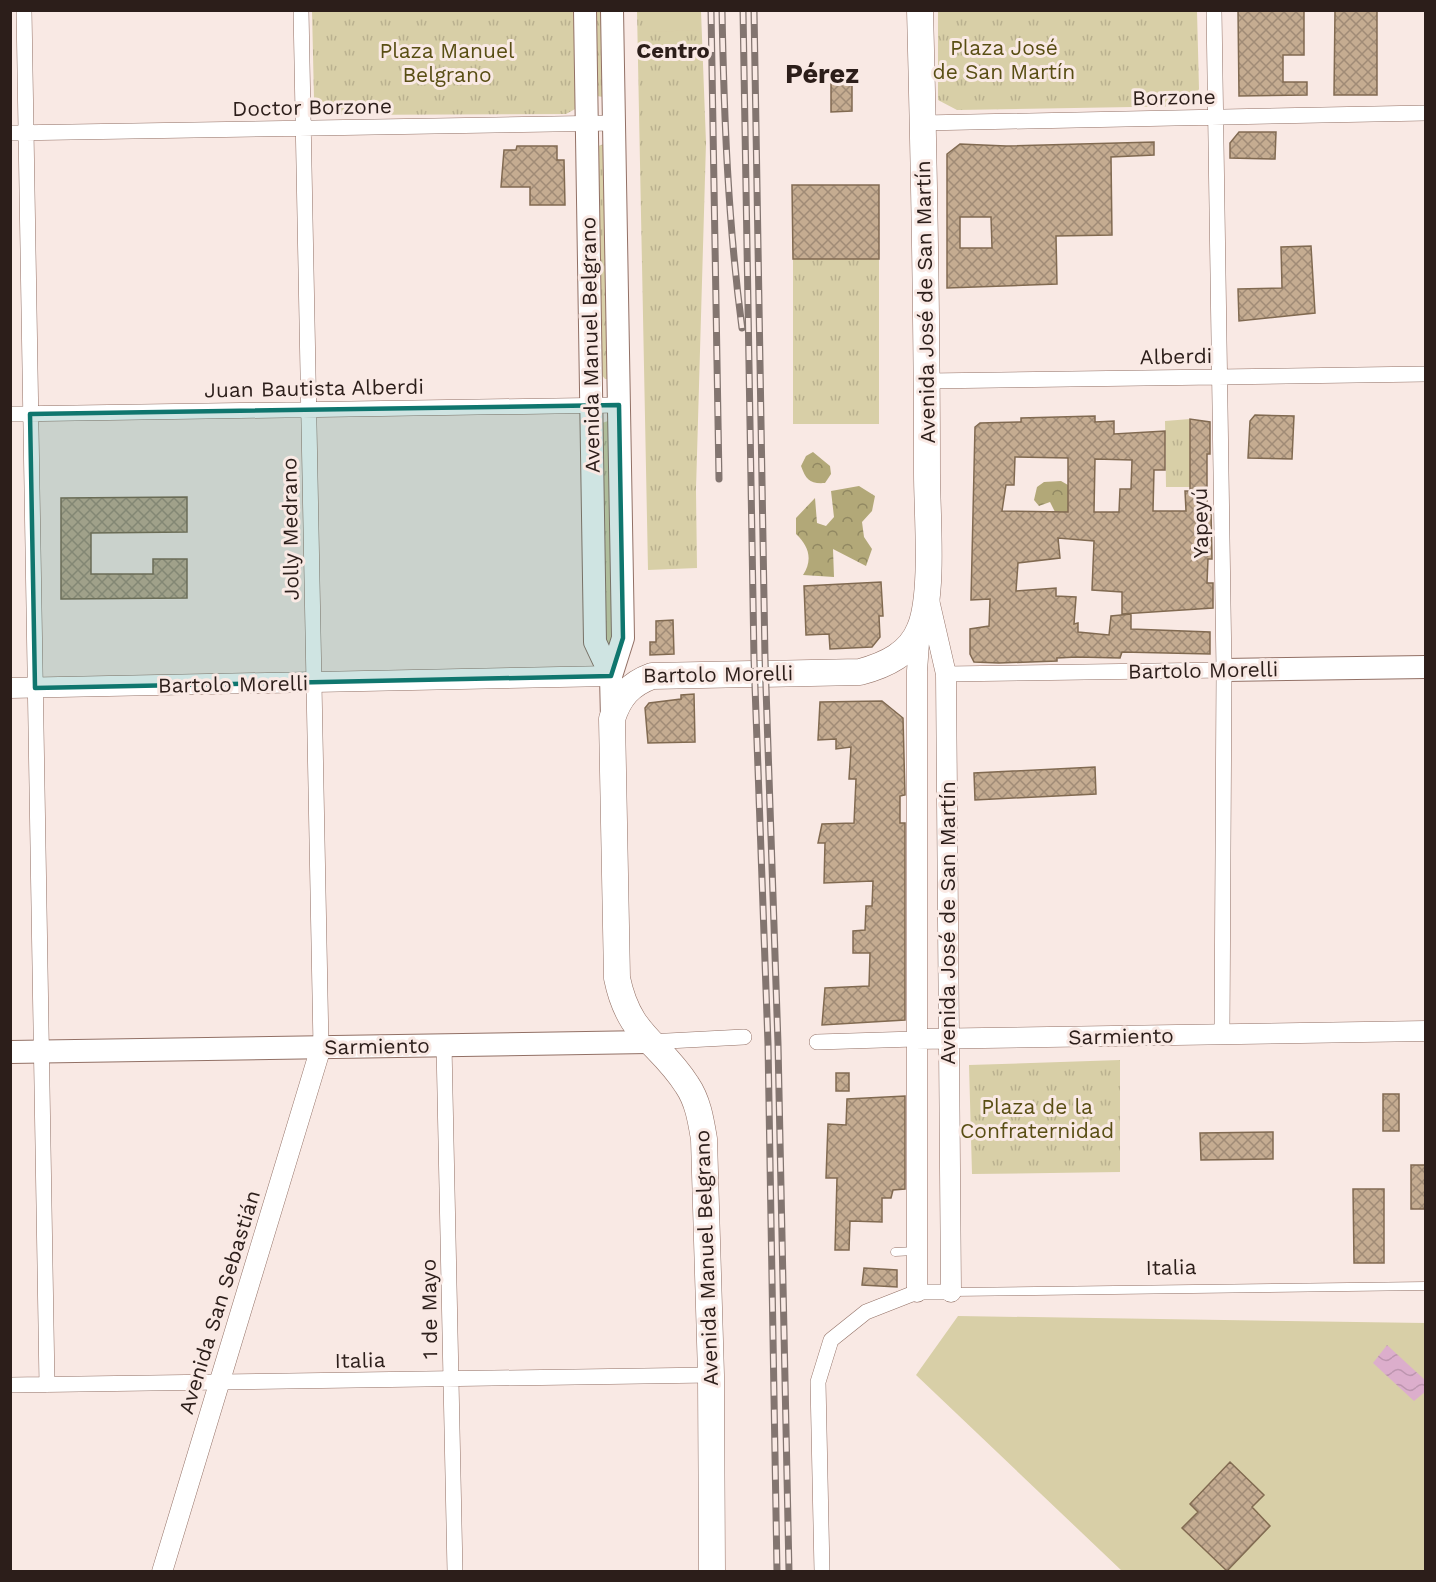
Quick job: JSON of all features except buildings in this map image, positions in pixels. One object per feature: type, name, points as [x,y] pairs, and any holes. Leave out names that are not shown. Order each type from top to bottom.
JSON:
[{"type":"main road","name":"Avenida Manuel Belgrano","points":[[585,10],[595,642],[611,676]]},
{"type":"main road","name":"Avenida Manuel Belgrano","points":[[612,10],[623,638],[611,676],[617,978],[621,998],[628,1014],[648,1042],[677,1071],[689,1088],[699,1112],[704,1138],[711,1375],[711,1572]]},
{"type":"main road","name":"Avenida José de San Martín","points":[[920,10],[927,381],[927,593],[920,628]]},
{"type":"main road","points":[[880,667],[897,658],[910,646],[920,628]]},
{"type":"main road","name":"Bartolo Morelli","points":[[1224,670],[1425,666]]},
{"type":"main road","name":"Bartolo Morelli","points":[[611,676],[860,672],[880,667]]},
{"type":"main road","name":"Avenida Manuel Belgrano","points":[[612,719],[622,696],[630,687],[652,676]]},
{"type":"main road","name":"Sarmiento","points":[[10,1052],[648,1042]]},
{"type":"street","points":[[24,10],[18,133],[30,414],[47,1385]]},
{"type":"street","name":"Jolly Medrano","points":[[301,10],[321,1047]]},
{"type":"street","name":"Yapeyú","points":[[1214,10],[1224,670],[1222,1034]]},
{"type":"street","name":"Borzone","points":[[923,123],[1425,113]]},
{"type":"street","name":"Doctor Borzone","points":[[18,133],[614,123]]},
{"type":"street","name":"Alberdi","points":[[927,381],[1425,374]]},
{"type":"street","name":"Juan Bautista Alberdi","points":[[10,414],[619,405]]},
{"type":"street","name":"Avenida José de San Martín","points":[[927,593],[945,674],[951,1292]]},
{"type":"street","name":"Avenida José de San Martín","points":[[916,1292],[917,671],[920,628]]},
{"type":"street","name":"Bartolo Morelli","points":[[880,667],[945,674],[1224,670]]},
{"type":"street","name":"Bartolo Morelli","points":[[10,688],[611,676]]},
{"type":"street","name":"Sarmiento","points":[[817,1042],[1425,1031]]},
{"type":"street","name":"Sarmiento","points":[[648,1042],[744,1037]]},
{"type":"street","name":"1 de Mayo","points":[[444,1045],[455,1572]]},
{"type":"street","name":"Avenida San Sebastián","points":[[162,1572],[321,1047]]},
{"type":"street","points":[[822,1572],[818,1382],[831,1340],[867,1312],[916,1292]]},
{"type":"street","name":"Italia","points":[[916,1292],[951,1292]]},
{"type":"street","name":"Italia","points":[[10,1385],[711,1375]]},
{"type":"lane","points":[[894,1251],[916,1251]]},
{"type":"lane","name":"Italia","points":[[951,1292],[1425,1286]]},
{"type":"highlighted area","points":[[619,405],[623,638],[611,676],[35,688],[30,414]]},
{"type":"green space","name":"Plaza Manuel Belgrano","points":[[312,11],[577,11],[577,108],[566,114],[325,115],[318,111],[314,99]]},
{"type":"green space","points":[[594,11],[605,11],[603,97],[597,96]]},
{"type":"green space","points":[[637,11],[701,11],[706,143],[696,490],[697,568],[648,570]]},
{"type":"green space","points":[[650,11],[699,11],[699,30],[650,32]]},
{"type":"green space","name":"Plaza José de San Martín","points":[[938,11],[1197,11],[1199,89],[1191,106],[957,110],[938,100]]},
{"type":"green space","points":[[604,144],[608,379],[601,374],[598,146]]},
{"type":"green space","points":[[793,259],[879,259],[879,424],[793,424]]},
{"type":"green space","points":[[1190,419],[1190,487],[1166,487],[1165,421]]},
{"type":"green space","points":[[608,421],[612,645],[606,643],[602,423]]},
{"type":"green space","points":[[813,452],[830,466],[831,474],[825,483],[812,482],[807,478],[801,466],[806,456]]},
{"type":"green space","points":[[1061,481],[1068,485],[1068,512],[1055,512],[1050,502],[1039,506],[1034,500],[1037,487],[1044,482]]},
{"type":"green space","points":[[859,486],[875,496],[872,511],[862,522],[864,537],[872,549],[866,566],[833,549],[834,577],[803,575],[809,559],[807,548],[796,534],[796,518],[815,498],[817,523],[826,526],[834,517],[831,491]]},
{"type":"green space","name":"Plaza de la Confraternidad","points":[[1120,1060],[1120,1172],[972,1174],[969,1065]]},
{"type":"green space","points":[[958,1316],[1425,1323],[1425,1571],[1122,1571],[916,1375]]},
{"type":"water","points":[[1387,1345],[1425,1380],[1425,1392],[1414,1401],[1373,1363]]},
{"type":"railway","points":[[711,10],[719,479]]},
{"type":"railway","points":[[722,10],[727,169],[742,328]]},
{"type":"railway","points":[[743,10],[754,659],[768,1044],[777,1572]]},
{"type":"railway","points":[[754,10],[765,658],[778,1044],[789,1572]]},
{"type":"district","name":"Centro","points":[[673,50]]},
{"type":"district","name":"Pérez","points":[[822,74]]}]
